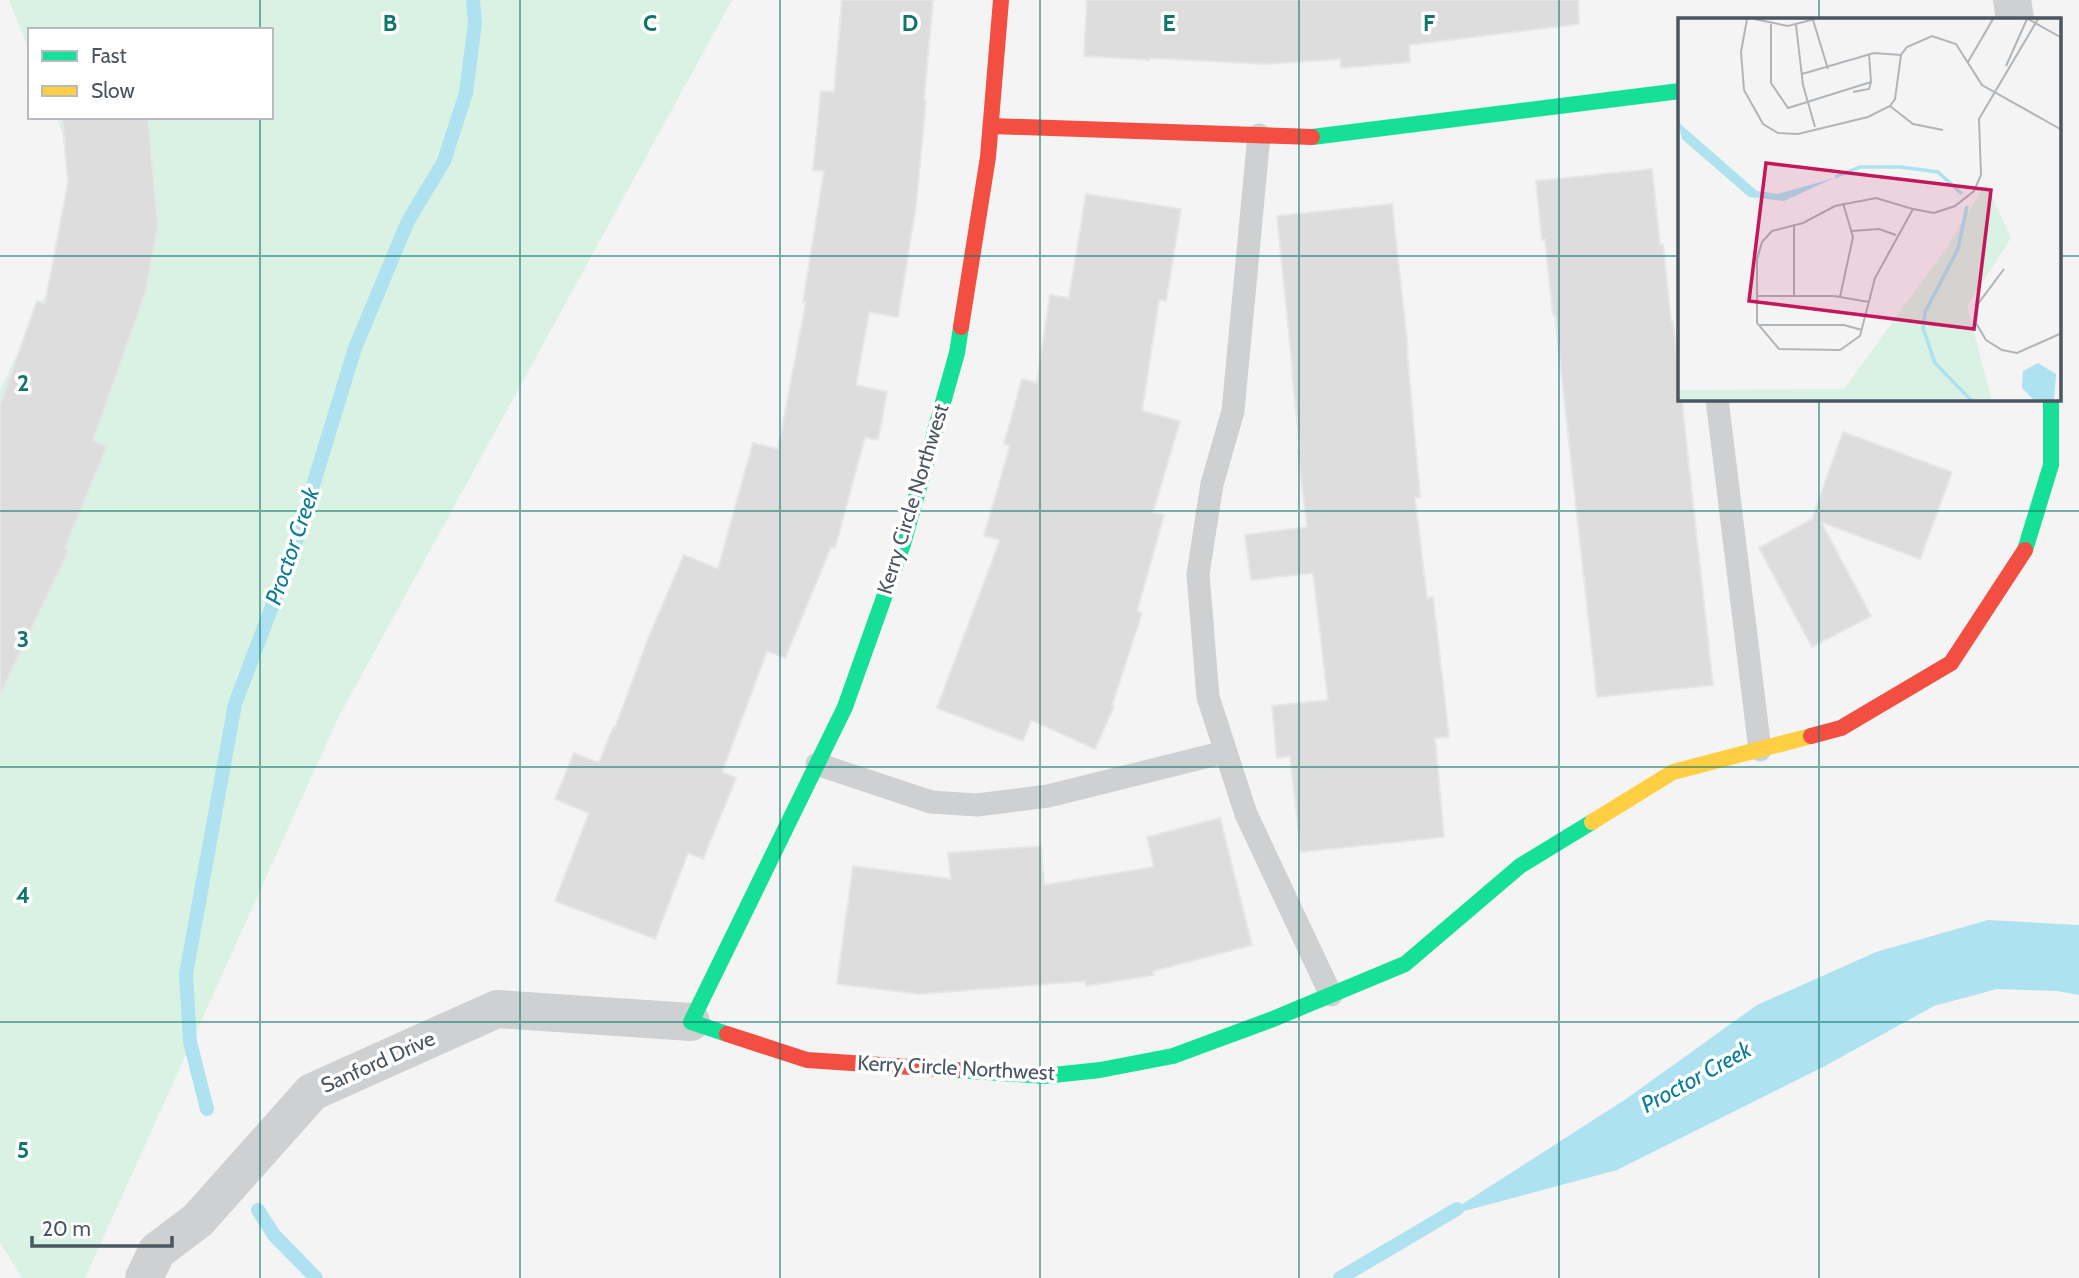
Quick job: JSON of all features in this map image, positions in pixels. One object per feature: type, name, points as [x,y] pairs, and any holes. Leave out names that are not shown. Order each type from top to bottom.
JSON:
[{"type":"street","name":"Kerry Circle Northwest","points":[[1001,0],[986,170],[957,353],[903,544],[845,707],[691,1022],[807,1060],[1044,1076],[1100,1070],[1173,1056],[1273,1019],[1405,964],[1520,866],[1673,772],[1841,728],[1951,663],[2025,550],[2051,465],[2051,401]]},
{"type":"street","points":[[2012,0],[2015,18]]},
{"type":"street","points":[[991,127],[1308,137],[1678,96]]},
{"type":"street","name":"Sanford Drive","points":[[144,1278],[157,1251],[198,1220],[312,1092],[497,1009],[691,1022]]},
{"type":"lane","points":[[1259,135],[1233,411],[1212,484],[1198,574],[1208,697],[1245,814],[1331,995]]},
{"type":"lane","points":[[1717,401],[1760,750]]},
{"type":"lane","points":[[817,764],[931,802],[977,805],[1048,796],[1226,752]]},
{"type":"green space","points":[[9,0],[732,0],[338,718],[85,1278],[22,1278],[0,1242],[0,390],[90,203],[57,119],[273,119],[273,28],[28,28],[28,47]]},
{"type":"water","points":[[1988,920],[2079,925],[2079,995],[2057,991],[1997,989],[1934,1006],[1825,1066],[1617,1170],[1442,1217],[1626,1099],[1757,1005],[1876,952]]},
{"type":"building","points":[[842,0],[933,0],[916,205],[898,317],[869,312],[856,385],[887,392],[878,440],[865,437],[835,548],[831,547],[785,658],[767,651],[722,772],[736,778],[703,859],[688,853],[655,939],[555,901],[589,813],[555,799],[574,753],[599,763],[684,555],[718,569],[753,443],[778,449],[806,302],[803,302],[824,171],[813,170],[821,91],[834,92]]},
{"type":"building","points":[[1087,0],[1578,0],[1579,24],[1409,45],[1410,62],[1341,68],[1340,59],[1265,64],[1149,60],[1084,56]]},
{"type":"building","points":[[62,119],[148,119],[158,227],[145,294],[93,441],[107,446],[65,548],[69,550],[0,695],[0,405],[37,301],[45,304],[68,182]]},
{"type":"building","points":[[1652,169],[1660,245],[1663,244],[1673,321],[1678,366],[1678,401],[1682,401],[1713,685],[1597,697],[1555,315],[1545,239],[1542,240],[1536,181]]},
{"type":"building","points":[[1086,194],[1181,209],[1166,301],[1159,300],[1142,411],[1180,421],[1153,512],[1164,515],[1137,611],[1142,613],[1112,705],[1114,706],[1095,749],[1031,720],[1023,741],[937,708],[1000,540],[984,536],[1010,446],[1004,444],[1022,379],[1037,383],[1050,295],[1069,298]]},
{"type":"building","points":[[1392,204],[1408,349],[1420,497],[1415,498],[1427,598],[1433,597],[1449,737],[1435,738],[1444,837],[1301,852],[1290,756],[1277,758],[1272,706],[1328,700],[1313,573],[1251,580],[1245,535],[1307,527],[1277,216]]},
{"type":"building","points":[[1843,432],[1952,472],[1920,559],[1821,522],[1871,616],[1812,647],[1759,548],[1812,519]]},
{"type":"building","points":[[1220,818],[1252,945],[1153,971],[1154,975],[1086,986],[1085,981],[919,994],[837,984],[853,866],[951,879],[948,853],[1041,846],[1044,885],[1154,867],[1147,837]]},
{"type":"waterway","name":"Proctor Creek","points":[[207,1109],[190,1042],[186,974],[235,704],[293,551],[355,348],[408,221],[444,161],[466,93],[475,23],[473,0]]},
{"type":"waterway","name":"Proctor Creek","points":[[1340,1278],[1457,1209]]},
{"type":"waterway","name":"Proctor Creek","points":[[258,1210],[274,1235],[316,1278]]},
{"type":"traffic: fast","points":[[1312,137],[1678,91]]},
{"type":"traffic: fast","points":[[727,1034],[691,1022],[845,707],[903,544],[957,353],[961,327]]},
{"type":"traffic: fast","points":[[2025,550],[2051,465],[2051,401]]},
{"type":"traffic: fast","points":[[956,1070],[1044,1076],[1100,1070],[1173,1056],[1273,1019],[1405,964],[1520,866],[1592,822]]},
{"type":"traffic: slow","points":[[1592,822],[1673,772],[1811,736]]},
{"type":"traffic: jam","points":[[961,327],[988,157],[1001,0]]},
{"type":"traffic: jam","points":[[991,126],[1312,137]]},
{"type":"traffic: jam","points":[[1811,736],[1841,728],[1951,663],[2025,550]]},
{"type":"traffic: jam","points":[[727,1034],[807,1060],[956,1070]]}]
